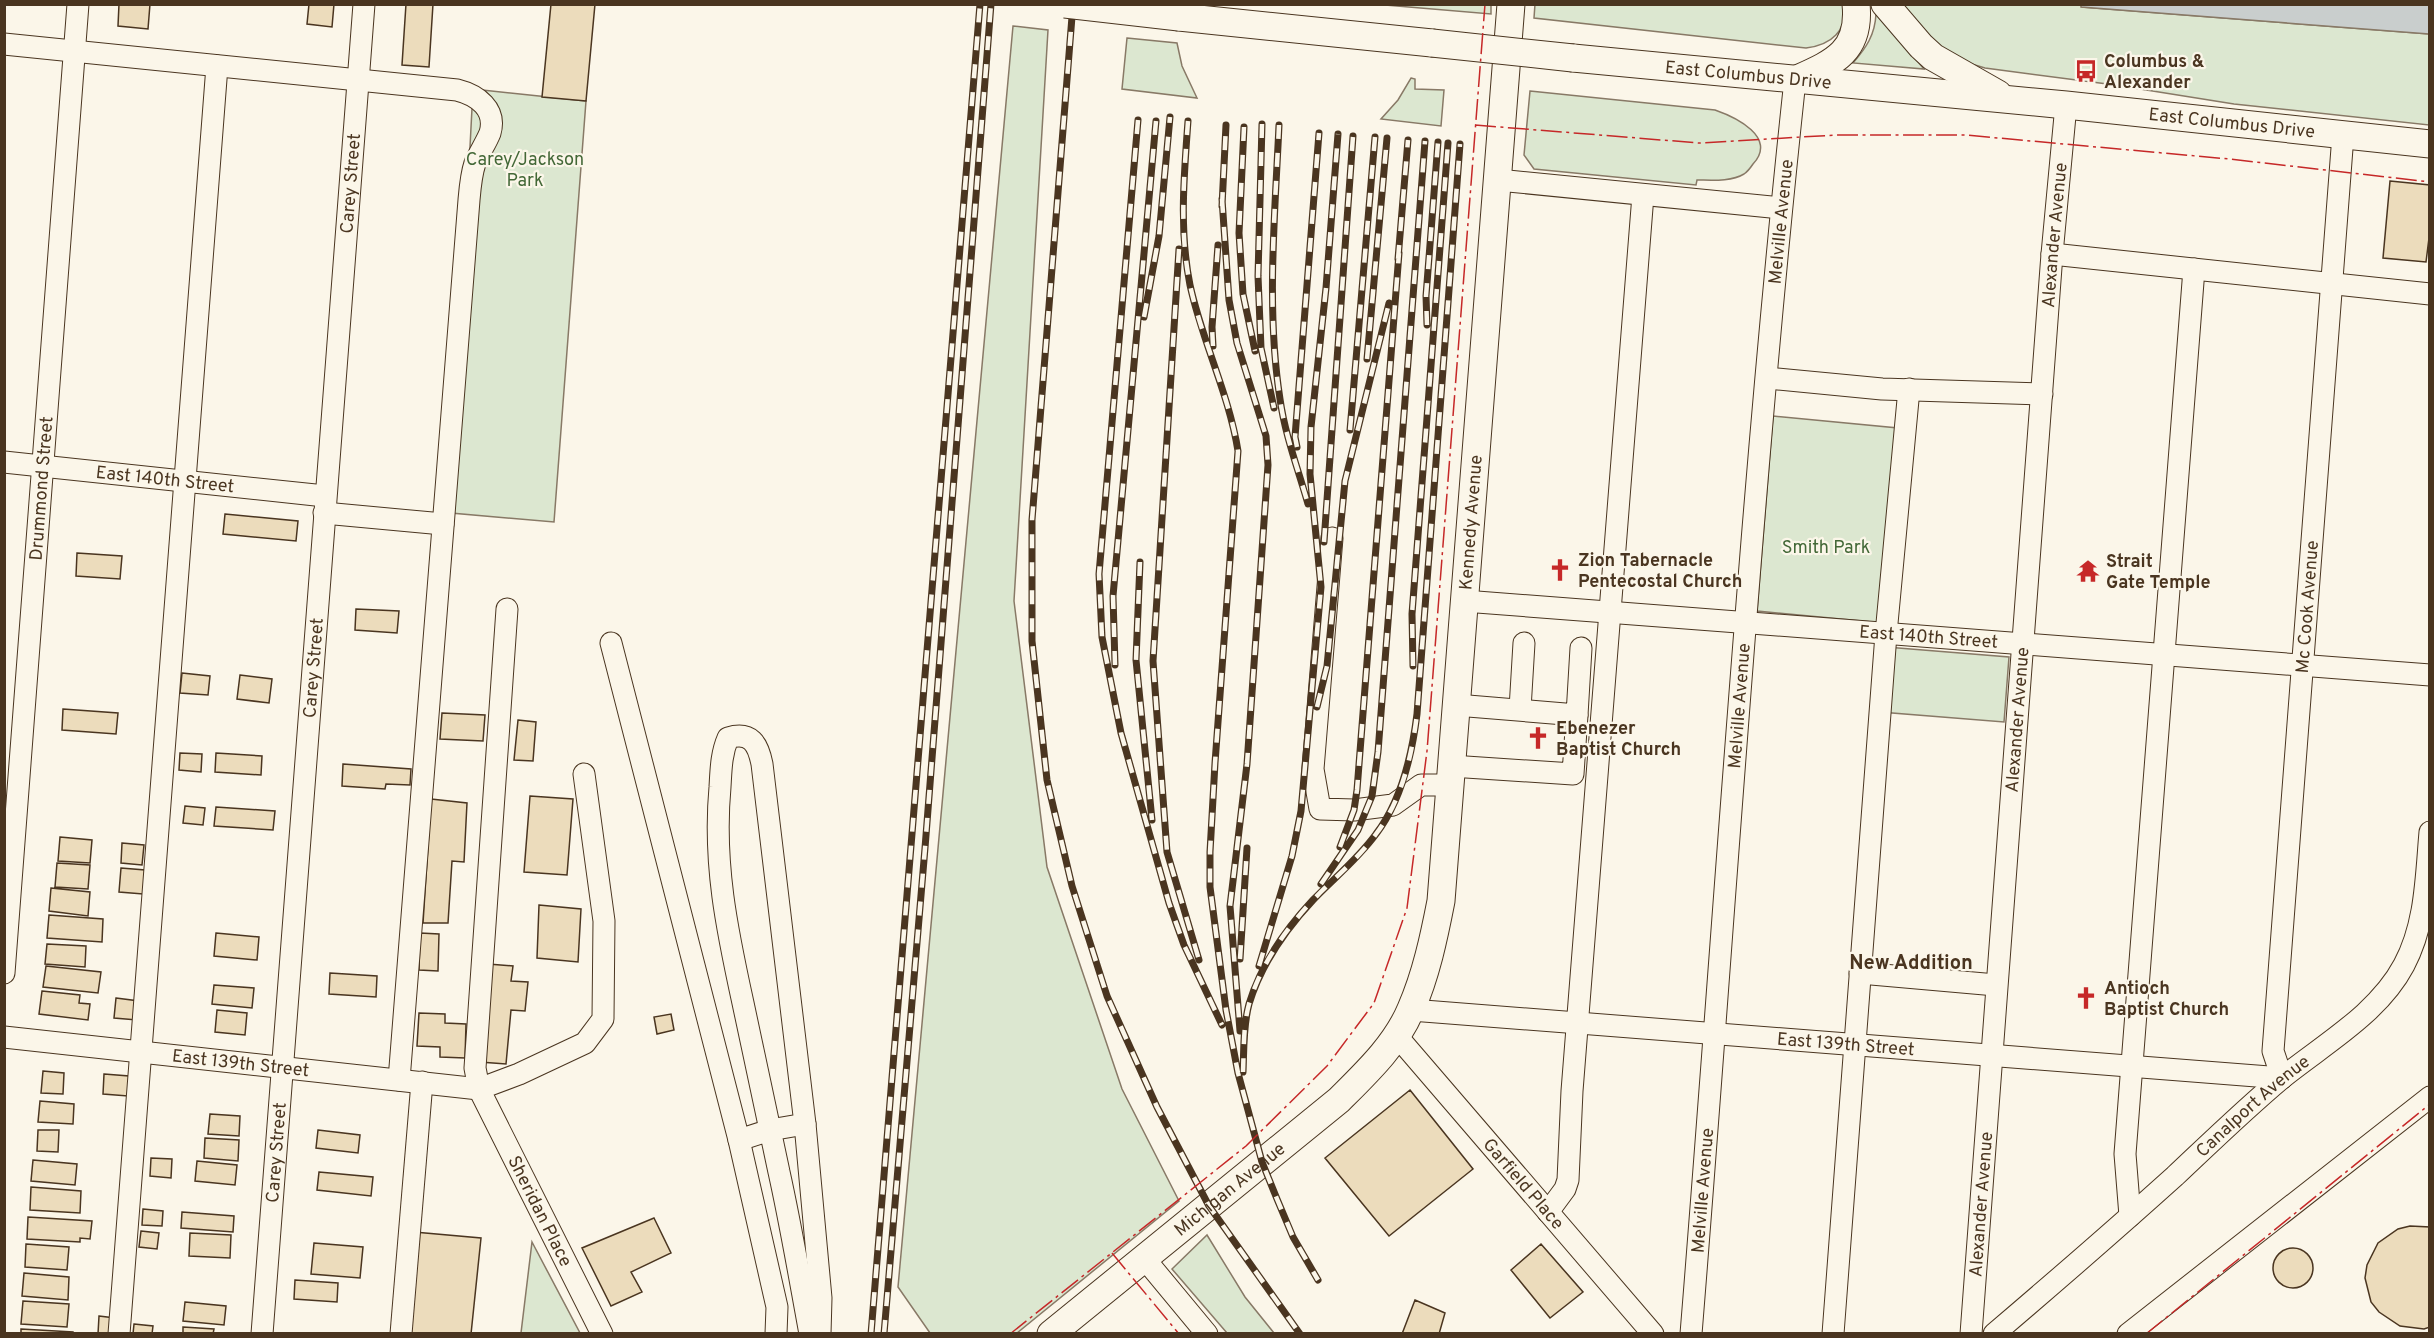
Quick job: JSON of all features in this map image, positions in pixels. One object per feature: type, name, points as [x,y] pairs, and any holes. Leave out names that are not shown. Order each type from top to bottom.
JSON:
[{"type":"main road","name":"East Columbus Drive","points":[[1065,4],[1573,58],[2007,99],[2430,144]]},
{"type":"main road","name":"Kennedy Avenue","points":[[1396,1035],[1411,1010],[1420,985],[1441,901],[1511,4]]},
{"type":"main road","points":[[1795,80],[1818,70],[1850,46],[1856,33],[1857,4]]},
{"type":"main road","points":[[1885,4],[1933,57],[2007,99]]},
{"type":"main road","name":"Michigan Avenue","points":[[1062,1330],[1144,1258],[1340,1100],[1376,1063],[1396,1035]]},
{"type":"street","name":"Drummond Street","points":[[4,973],[78,4]]},
{"type":"street","name":"Carey Street","points":[[261,1334],[364,4]]},
{"type":"street","points":[[4,44],[468,93],[478,98],[488,108],[490,132],[472,175],[469,200],[399,1080]]},
{"type":"street","points":[[119,1334],[216,66]]},
{"type":"street","name":"Melville Avenue","points":[[1691,1334],[1746,624],[1781,208],[1795,80]]},
{"type":"street","name":"Alexander Avenue","points":[[1971,1334],[1990,1055],[2052,254],[2066,105]]},
{"type":"street","name":"Mc Cook Avenue","points":[[2282,1078],[2273,1051],[2343,135]]},
{"type":"street","points":[[1498,180],[1781,208]]},
{"type":"street","points":[[1548,1212],[1565,1189],[1568,1180],[1577,1023],[1643,195]]},
{"type":"street","points":[[2052,254],[2430,294]]},
{"type":"street","points":[[2130,1216],[2125,1154],[2194,269]]},
{"type":"street","points":[[1767,378],[1882,389],[2042,394]]},
{"type":"street","points":[[1833,1334],[1886,634],[1909,389]]},
{"type":"street","name":"East 140th Street","points":[[4,462],[184,481],[443,524]]},
{"type":"street","points":[[1332,538],[1312,769],[1320,809],[1354,810],[1393,805],[1421,785],[1450,776],[1573,774],[1581,648]]},
{"type":"street","name":"East 140th Street","points":[[1464,601],[2430,675]]},
{"type":"street","points":[[507,609],[475,1068],[479,1089],[519,1074],[585,1043],[603,1018],[604,921],[584,774]]},
{"type":"street","points":[[611,643],[739,1140],[777,1307],[776,1334]]},
{"type":"street","points":[[1520,709],[1524,643]]},
{"type":"street","points":[[1456,705],[1577,715]]},
{"type":"street","points":[[810,1334],[727,928],[716,843],[723,749],[728,738],[738,735],[751,739],[759,750],[762,764],[805,1124],[821,1298],[820,1334]]},
{"type":"street","name":"Canalport Avenue","points":[[1994,1334],[2130,1216],[2282,1078],[2317,1053],[2370,1007],[2404,966],[2417,937],[2430,832]]},
{"type":"street","points":[[1860,973],[1996,985]]},
{"type":"street","name":"East 139th Street","points":[[1411,1010],[2282,1078]]},
{"type":"street","name":"Garfield Place","points":[[1396,1035],[1653,1334]]},
{"type":"street","name":"East 139th Street","points":[[4,1037],[479,1089]]},
{"type":"street","points":[[401,1334],[422,1082]]},
{"type":"street","name":"Sheridan Place","points":[[479,1089],[602,1334]]},
{"type":"street","points":[[2128,1334],[2430,1096]]},
{"type":"street","points":[[739,1140],[770,1130],[805,1124]]},
{"type":"street","points":[[1144,1258],[1207,1334]]},
{"type":"green space","points":[[1535,4],[1844,4],[1845,14],[1836,35],[1823,44],[1806,48],[1534,18]]},
{"type":"green space","points":[[1385,5],[1491,5],[1491,14]]},
{"type":"green space","points":[[1900,5],[2081,5],[2082,7],[2429,34],[2429,125],[2234,104],[1985,68],[1948,57]]},
{"type":"green space","points":[[1876,14],[1924,69],[1853,63],[1869,41]]},
{"type":"green space","points":[[1013,26],[1048,30],[1014,601],[1047,867],[1122,1089],[1179,1201],[1017,1333],[930,1333],[898,1287]]},
{"type":"green space","points":[[1127,38],[1177,43],[1182,66],[1197,98],[1122,89]]},
{"type":"green space","points":[[1411,78],[1415,79],[1415,89],[1444,90],[1441,126],[1381,119],[1398,100]]},
{"type":"green space","name":"Carey/Jackson Park","points":[[473,89],[586,101],[554,522],[451,513]]},
{"type":"green space","points":[[1530,91],[1715,110],[1751,130],[1760,145],[1759,154],[1748,171],[1739,177],[1697,180],[1696,185],[1534,169],[1524,155]]},
{"type":"green space","name":"Smith Park","points":[[1773,416],[1898,428],[1883,623],[1757,611]]},
{"type":"green space","points":[[1886,647],[2009,657],[2004,722],[1880,712]]},
{"type":"green space","points":[[1207,1235],[1245,1297],[1274,1333],[1227,1333],[1172,1269]]},
{"type":"green space","points":[[532,1242],[580,1333],[521,1333]]},
{"type":"shaded area","points":[[2081,5],[2429,5],[2429,34],[2081,7]]},
{"type":"building","points":[[119,4],[150,4],[148,29],[118,26]]},
{"type":"building","points":[[309,4],[334,4],[332,27],[307,24]]},
{"type":"building","points":[[406,4],[433,4],[429,67],[402,65]]},
{"type":"building","points":[[551,4],[595,4],[586,101],[542,97]]},
{"type":"building","points":[[2390,181],[2430,185],[2430,230],[2426,262],[2383,258]]},
{"type":"building","points":[[225,514],[298,521],[296,541],[223,534]]},
{"type":"building","points":[[77,553],[122,556],[120,579],[76,576]]},
{"type":"building","points":[[356,609],[399,611],[397,633],[355,630]]},
{"type":"building","points":[[182,673],[210,676],[208,695],[180,693]]},
{"type":"building","points":[[240,675],[272,679],[269,703],[237,699]]},
{"type":"building","points":[[63,709],[118,713],[116,734],[62,730]]},
{"type":"building","points":[[442,713],[485,715],[483,741],[440,739]]},
{"type":"building","points":[[518,720],[536,722],[533,761],[514,760]]},
{"type":"building","points":[[180,753],[202,754],[201,772],[179,770]]},
{"type":"building","points":[[216,753],[262,756],[261,775],[215,772]]},
{"type":"building","points":[[343,764],[411,769],[410,785],[386,784],[385,789],[342,786]]},
{"type":"building","points":[[530,796],[573,799],[567,875],[524,872]]},
{"type":"building","points":[[431,799],[467,803],[464,862],[452,861],[448,923],[423,923]]},
{"type":"building","points":[[185,806],[205,808],[203,825],[183,823]]},
{"type":"building","points":[[216,807],[275,811],[273,830],[214,826]]},
{"type":"building","points":[[60,837],[92,840],[90,863],[58,861]]},
{"type":"building","points":[[122,843],[144,845],[142,865],[121,863]]},
{"type":"building","points":[[57,863],[90,865],[88,889],[55,887]]},
{"type":"building","points":[[121,868],[145,870],[143,894],[119,892]]},
{"type":"building","points":[[51,888],[90,892],[88,916],[49,911]]},
{"type":"building","points":[[539,905],[581,909],[578,962],[537,958]]},
{"type":"building","points":[[49,915],[103,919],[102,942],[47,938]]},
{"type":"building","points":[[216,933],[259,937],[257,960],[214,956]]},
{"type":"building","points":[[420,933],[439,934],[438,971],[419,970]]},
{"type":"building","points":[[47,944],[86,946],[85,967],[45,964]]},
{"type":"building","points":[[488,964],[513,966],[511,981],[528,982],[525,1011],[511,1010],[506,1064],[480,1062]]},
{"type":"building","points":[[46,966],[101,972],[98,993],[43,987]]},
{"type":"building","points":[[330,973],[377,976],[376,997],[329,994]]},
{"type":"building","points":[[214,985],[254,988],[252,1008],[212,1004]]},
{"type":"building","points":[[42,991],[80,995],[79,1003],[90,1004],[88,1020],[39,1014]]},
{"type":"building","points":[[116,998],[139,1001],[137,1020],[114,1018]]},
{"type":"building","points":[[217,1010],[247,1013],[245,1035],[215,1032]]},
{"type":"building","points":[[419,1013],[445,1014],[445,1023],[466,1024],[465,1058],[440,1057],[440,1047],[417,1046]]},
{"type":"building","points":[[671,1014],[674,1030],[657,1034],[654,1017]]},
{"type":"building","points":[[43,1071],[64,1073],[63,1094],[41,1093]]},
{"type":"building","points":[[104,1074],[129,1076],[128,1096],[103,1094]]},
{"type":"building","points":[[1410,1090],[1473,1169],[1389,1236],[1325,1158]]},
{"type":"building","points":[[40,1101],[74,1104],[73,1124],[38,1122]]},
{"type":"building","points":[[210,1114],[240,1116],[239,1136],[208,1134]]},
{"type":"building","points":[[38,1130],[59,1130],[58,1152],[37,1151]]},
{"type":"building","points":[[318,1130],[360,1135],[358,1153],[316,1148]]},
{"type":"building","points":[[205,1138],[239,1140],[238,1161],[204,1158]]},
{"type":"building","points":[[151,1158],[172,1159],[171,1178],[150,1176]]},
{"type":"building","points":[[33,1160],[77,1164],[75,1185],[31,1181]]},
{"type":"building","points":[[197,1161],[237,1165],[235,1185],[195,1181]]},
{"type":"building","points":[[319,1172],[373,1177],[371,1196],[317,1190]]},
{"type":"building","points":[[31,1187],[81,1191],[80,1213],[30,1210]]},
{"type":"building","points":[[143,1209],[163,1211],[162,1226],[142,1225]]},
{"type":"building","points":[[182,1212],[234,1216],[233,1232],[181,1228]]},
{"type":"building","points":[[28,1217],[92,1221],[90,1239],[80,1238],[80,1242],[27,1239]]},
{"type":"building","points":[[654,1218],[671,1253],[631,1272],[642,1292],[611,1306],[582,1248]]},
{"type":"building","points":[[2410,1226],[2430,1227],[2430,1327],[2424,1329],[2400,1326],[2379,1312],[2371,1302],[2365,1278],[2367,1265],[2378,1243],[2398,1229]]},
{"type":"building","points":[[141,1231],[159,1233],[157,1249],[139,1247]]},
{"type":"building","points":[[414,1232],[481,1238],[471,1334],[405,1334]]},
{"type":"building","points":[[190,1233],[231,1235],[230,1258],[189,1256]]},
{"type":"building","points":[[314,1243],[363,1247],[360,1278],[311,1274]]},
{"type":"building","points":[[26,1244],[69,1247],[67,1270],[25,1267]]},
{"type":"building","points":[[1541,1244],[1583,1292],[1550,1318],[1511,1270]]},
{"type":"building","points":[[2293,1248],[2301,1249],[2307,1254],[2312,1260],[2312,1276],[2307,1282],[2301,1287],[2293,1288],[2285,1287],[2279,1282],[2274,1276],[2273,1268],[2274,1260],[2279,1254],[2285,1249]]},
{"type":"building","points":[[24,1273],[69,1277],[68,1300],[22,1296]]},
{"type":"building","points":[[295,1280],[338,1283],[337,1302],[294,1299]]},
{"type":"building","points":[[1415,1300],[1445,1313],[1439,1334],[1402,1334]]},
{"type":"building","points":[[23,1301],[69,1304],[67,1327],[21,1324]]},
{"type":"building","points":[[185,1302],[226,1306],[224,1325],[183,1321]]},
{"type":"building","points":[[99,1316],[115,1318],[114,1334],[98,1334]]},
{"type":"building","points":[[134,1324],[153,1326],[152,1334],[133,1334]]},
{"type":"building","points":[[183,1327],[214,1329],[213,1334],[183,1334]]},
{"type":"building","points":[[21,1329],[73,1332],[73,1334],[21,1334]]},
{"type":"railway","points":[[871,1334],[980,4]]},
{"type":"railway","points":[[884,1334],[925,848],[991,4]]},
{"type":"railway","points":[[1073,4],[1032,520],[1032,641],[1047,780],[1072,886],[1107,996],[1157,1107],[1209,1206],[1300,1334]]},
{"type":"railway","points":[[1144,317],[1159,236],[1170,117]]},
{"type":"railway","points":[[1138,120],[1099,574],[1102,637],[1121,733],[1169,903],[1184,945],[1222,1025]]},
{"type":"railway","points":[[1115,665],[1113,596],[1156,121]]},
{"type":"railway","points":[[1188,121],[1183,223],[1190,285],[1228,409],[1238,451],[1215,763],[1210,887],[1226,1010],[1238,1073],[1262,1162],[1293,1237],[1318,1280]]},
{"type":"railway","points":[[1262,124],[1258,276],[1261,348],[1274,408]]},
{"type":"railway","points":[[1222,206],[1226,125]]},
{"type":"railway","points":[[1279,125],[1272,296],[1273,331],[1285,426],[1308,504]]},
{"type":"railway","points":[[1244,127],[1239,233],[1243,294],[1255,351]]},
{"type":"railway","points":[[1297,447],[1295,437],[1319,133]]},
{"type":"railway","points":[[1259,966],[1292,856],[1301,811],[1321,587],[1310,474],[1311,427],[1326,288],[1338,134]]},
{"type":"railway","points":[[1324,542],[1353,136]]},
{"type":"railway","points":[[1350,430],[1375,137]]},
{"type":"railway","points":[[1367,359],[1387,138]]},
{"type":"railway","points":[[1398,259],[1408,140]]},
{"type":"railway","points":[[1321,884],[1358,830],[1372,796],[1378,752],[1425,141]]},
{"type":"railway","points":[[1427,325],[1426,296],[1438,142]]},
{"type":"railway","points":[[1413,666],[1412,614],[1448,143]]},
{"type":"railway","points":[[1243,1072],[1247,1012],[1254,989],[1267,961],[1303,911],[1354,860],[1376,834],[1393,807],[1409,761],[1417,714],[1460,144]]},
{"type":"railway","points":[[1222,199],[1229,300],[1237,343],[1266,436],[1268,465],[1247,764],[1230,906],[1240,1031]]},
{"type":"railway","points":[[1213,346],[1212,327],[1218,245]]},
{"type":"railway","points":[[1179,249],[1153,661],[1167,852],[1199,960]]},
{"type":"railway","points":[[1340,847],[1354,810],[1357,790],[1399,253]]},
{"type":"railway","points":[[1317,707],[1327,666],[1345,481],[1389,303]]},
{"type":"railway","points":[[1140,562],[1136,660],[1152,820]]},
{"type":"railway","points":[[1240,959],[1247,848]]},
{"type":"power","points":[[1010,1334],[1246,1146],[1327,1066],[1374,1003],[1407,908],[1427,751],[1485,4]]},
{"type":"power","points":[[1475,125],[1699,143],[1836,135],[1965,135],[2229,159],[2430,182]]},
{"type":"power","points":[[2146,1334],[2430,1104]]},
{"type":"power","points":[[1112,1253],[1179,1334]]},
{"type":"place","name":"Columbus & Alexander","points":[[2086,71]]},
{"type":"place","name":"Zion Tabernacle Pentecostal Church","points":[[1560,570]]},
{"type":"place","name":"Strait Gate Temple","points":[[2088,571]]},
{"type":"place","name":"Ebenezer Baptist Church","points":[[1538,738]]},
{"type":"place","name":"Antioch Baptist Church","points":[[2086,998]]},
{"type":"district","name":"New Addition","points":[[1911,962]]}]
